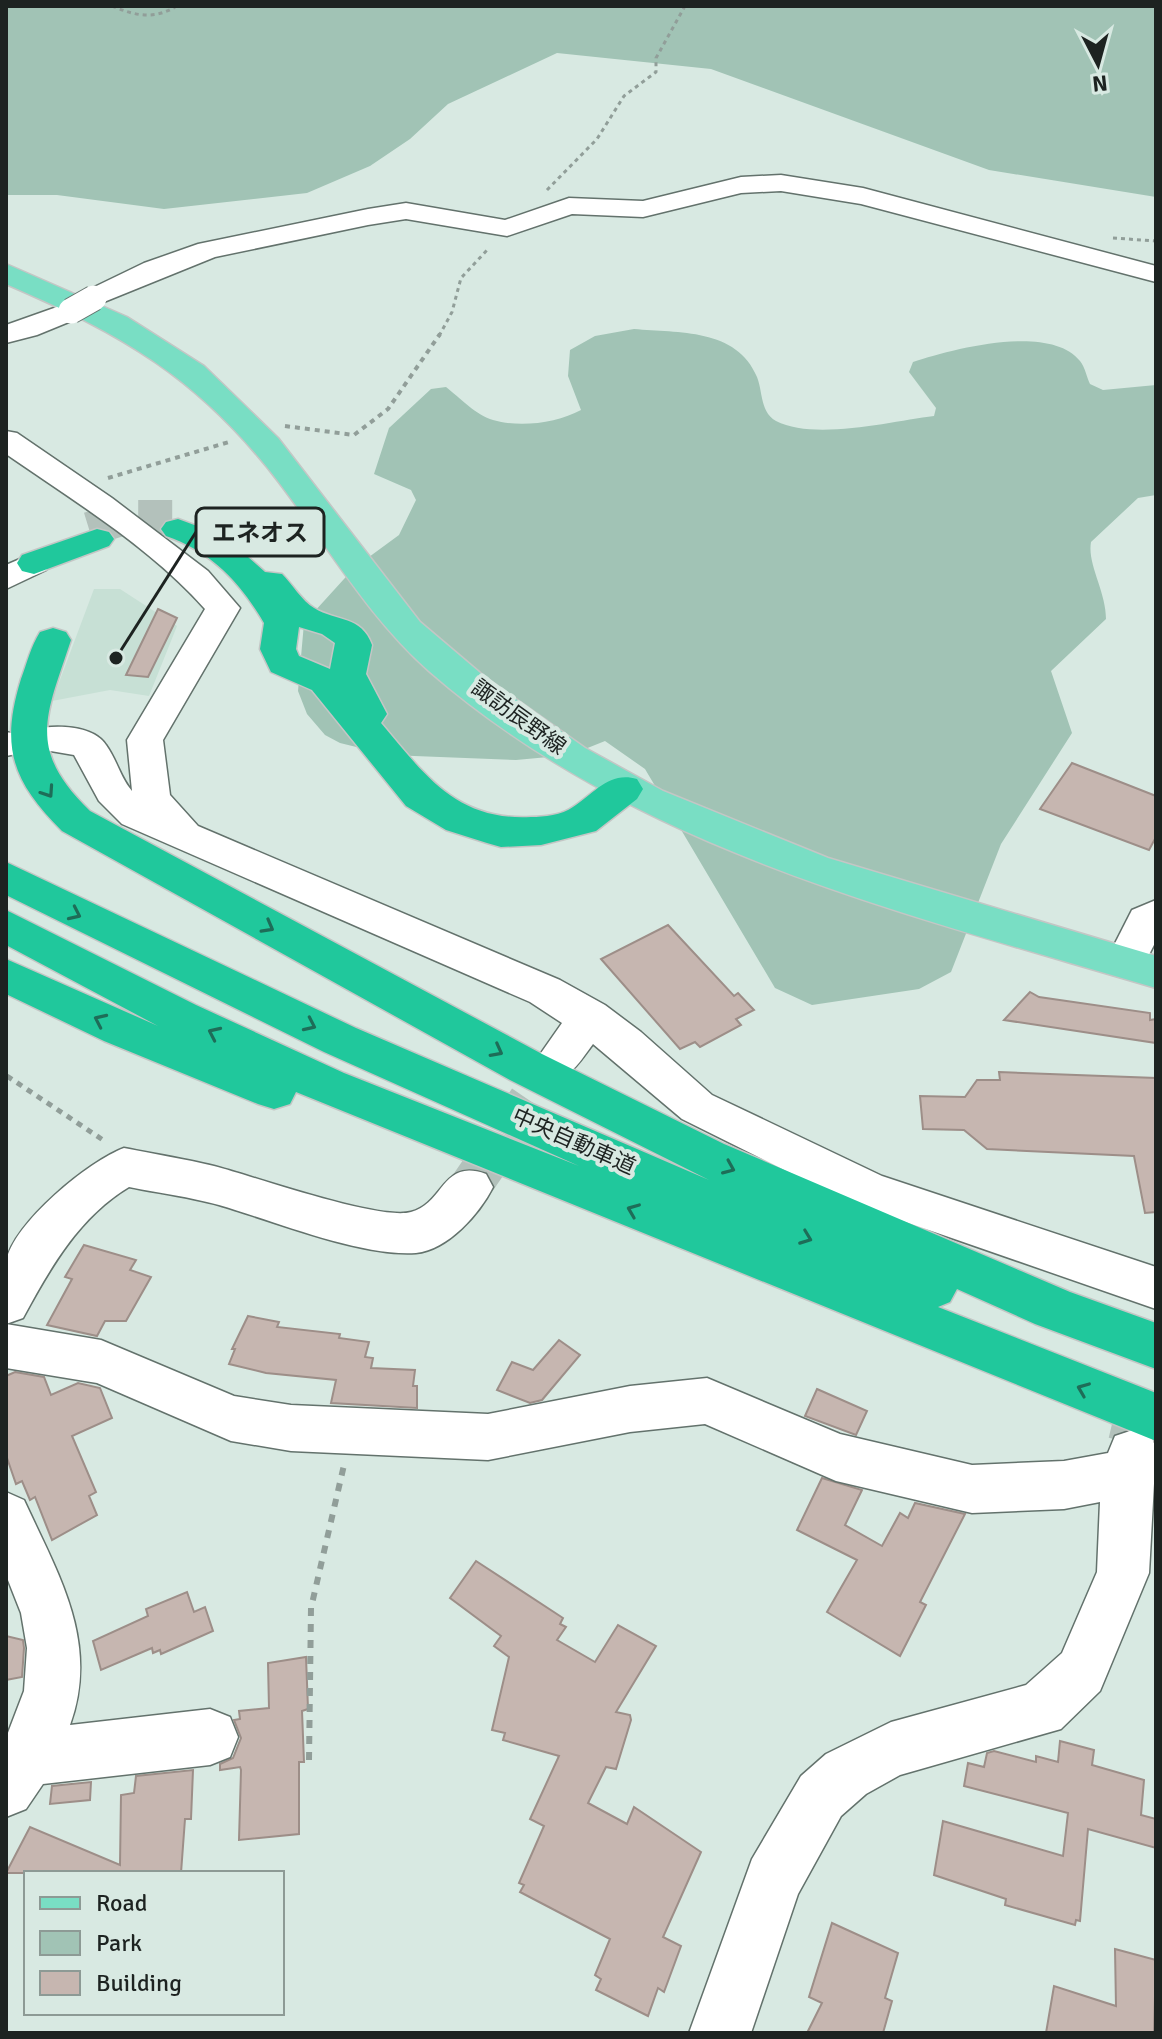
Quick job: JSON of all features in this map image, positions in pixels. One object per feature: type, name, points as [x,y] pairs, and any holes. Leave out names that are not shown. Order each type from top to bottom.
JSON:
[{"type":"highway","points":[[408,781],[351,686],[347,674],[348,660],[353,652],[351,637],[345,630],[301,616],[290,608],[233,536],[205,522],[182,523],[232,555],[282,623],[279,657],[293,669],[325,681],[420,796],[460,820],[501,833],[541,831],[582,821],[623,789]]},
{"type":"highway","points":[[20,571],[93,534]]},
{"type":"highway","points":[[53,640],[27,718],[30,760],[48,797],[76,821],[526,1067],[707,1158],[1053,1308],[1156,1346]]},
{"type":"highway","name":"中央自動車道","points":[[6,877],[340,1040],[682,1190],[1156,1371]]},
{"type":"highway","name":"中央自動車道","points":[[6,926],[193,1023],[328,1086],[515,1163],[1137,1479]]},
{"type":"highway","points":[[6,975],[133,1034],[457,1160],[515,1163]]},
{"type":"main road","name":"諏訪辰野線","points":[[6,273],[99,313],[157,347],[214,390],[258,433],[401,623],[498,707],[623,789],[708,830],[821,872],[1141,967]]},
{"type":"street","points":[[6,334],[27,329],[154,269],[208,250],[368,217],[406,211],[444,214],[507,228],[569,206],[643,209],[741,185],[781,183],[863,196],[1156,274]]},
{"type":"street","points":[[6,440],[77,488],[196,578],[223,608],[145,740],[152,799],[187,838]]},
{"type":"street","points":[[281,640],[298,627],[323,624]]},
{"type":"street","points":[[304,672],[328,670],[348,660]]},
{"type":"street","points":[[46,739],[78,740],[95,752],[111,792],[135,815],[545,991],[590,1017],[697,1107],[867,1190],[1156,1288]]},
{"type":"street","points":[[1141,967],[1146,921],[1156,915]]},
{"type":"street","points":[[555,1063],[590,1017]]},
{"type":"street","points":[[6,1303],[43,1238],[99,1182],[124,1167],[214,1185],[364,1228],[417,1233],[446,1214],[470,1187]]},
{"type":"street","points":[[6,1346],[101,1362],[231,1418],[291,1428],[488,1437],[630,1409],[707,1401],[836,1457],[972,1489],[1137,1479]]},
{"type":"street","points":[[1137,1479],[1156,1577]]},
{"type":"street","points":[[720,2033],[773,1880],[821,1796],[846,1774],[891,1750],[1041,1709],[1081,1672],[1123,1573],[1137,1479]]},
{"type":"street","points":[[6,1517],[51,1626],[55,1669],[46,1717],[18,1773]]},
{"type":"street","points":[[18,1773],[210,1737]]},
{"type":"path","points":[[112,6],[131,16],[149,17],[177,6]]},
{"type":"path","points":[[77,488],[289,425],[354,435],[388,409],[440,334],[452,312],[461,278],[597,139],[624,96],[656,72],[656,58],[685,6]]},
{"type":"path","points":[[7,1076],[114,1147],[124,1167]]},
{"type":"path","points":[[309,1760],[311,1608],[352,1433]]},
{"type":"shaded area","points":[[94,589],[120,589],[177,626],[149,696],[110,690],[52,701]]},
{"type":"green space","points":[[6,6],[1156,6],[1156,197],[989,170],[711,69],[557,53],[448,104],[410,139],[370,166],[307,193],[164,209],[57,195],[6,195]]},
{"type":"green space","points":[[634,329],[704,336],[736,349],[757,377],[767,412],[776,421],[792,427],[832,430],[934,416],[936,408],[909,372],[913,362],[1000,342],[1047,343],[1066,350],[1082,363],[1090,384],[1103,390],[1156,385],[1156,495],[1138,498],[1091,542],[1090,550],[1106,619],[1051,671],[1072,733],[1001,844],[951,972],[919,989],[812,1005],[775,988],[645,769],[605,741],[570,755],[516,760],[389,755],[340,743],[325,735],[307,714],[298,691],[304,623],[354,568],[399,535],[416,500],[411,490],[374,474],[389,428],[431,389],[446,387],[481,415],[515,424],[538,423],[581,410],[568,376],[570,350],[595,336]]},
{"type":"building","points":[[158,609],[177,618],[148,677],[126,675]]},
{"type":"building","points":[[1072,763],[1156,796],[1156,837],[1149,850],[1040,809]]},
{"type":"building","points":[[668,925],[734,996],[738,993],[754,1010],[736,1019],[741,1025],[700,1047],[695,1042],[680,1049],[601,959]]},
{"type":"building","points":[[1030,992],[1039,997],[1150,1013],[1150,1020],[1156,1019],[1156,1043],[1004,1020]]},
{"type":"building","points":[[999,1072],[1156,1078],[1156,1212],[1145,1213],[1134,1156],[987,1149],[964,1130],[923,1129],[920,1096],[965,1097],[977,1080],[1000,1080]]},
{"type":"building","points":[[84,1245],[136,1260],[130,1270],[151,1277],[126,1321],[105,1321],[97,1336],[47,1325],[72,1279],[65,1277]]},
{"type":"building","points":[[248,1316],[279,1322],[277,1327],[340,1334],[339,1338],[369,1342],[365,1357],[373,1358],[371,1368],[415,1370],[413,1386],[417,1386],[417,1408],[331,1403],[336,1380],[266,1373],[229,1364],[235,1349],[232,1349]]},
{"type":"building","points":[[559,1340],[580,1355],[542,1400],[530,1403],[497,1390],[512,1362],[533,1370]]},
{"type":"building","points":[[15,1372],[44,1377],[51,1395],[78,1383],[100,1388],[112,1418],[72,1436],[96,1492],[89,1496],[97,1515],[52,1540],[35,1497],[30,1500],[22,1481],[16,1484],[6,1455],[6,1376]]},
{"type":"building","points":[[817,1389],[867,1411],[856,1435],[805,1416]]},
{"type":"building","points":[[822,1478],[862,1490],[845,1525],[882,1546],[900,1513],[908,1518],[915,1503],[965,1514],[920,1602],[926,1605],[900,1656],[827,1612],[857,1560],[797,1530]]},
{"type":"building","points":[[476,1561],[563,1618],[560,1624],[566,1627],[557,1640],[595,1662],[618,1625],[656,1646],[616,1712],[630,1715],[631,1720],[616,1769],[606,1767],[588,1803],[627,1824],[634,1807],[701,1852],[663,1937],[681,1946],[664,1992],[658,1988],[648,2016],[596,1990],[601,1979],[595,1975],[610,1939],[520,1892],[524,1885],[519,1883],[544,1826],[530,1819],[559,1756],[503,1740],[505,1733],[492,1730],[509,1657],[494,1646],[501,1636],[450,1598]]},
{"type":"building","points":[[187,1592],[194,1612],[205,1607],[213,1631],[161,1654],[160,1650],[153,1653],[152,1648],[101,1670],[93,1641],[148,1616],[146,1609]]},
{"type":"building","points":[[6,1636],[23,1640],[22,1677],[6,1680]]},
{"type":"building","points":[[306,1657],[308,1709],[302,1711],[304,1762],[299,1762],[299,1834],[239,1840],[241,1770],[240,1767],[220,1770],[220,1764],[233,1758],[241,1738],[234,1720],[240,1719],[239,1711],[269,1708],[268,1663]]},
{"type":"building","points":[[1060,1741],[1094,1750],[1092,1765],[1144,1780],[1141,1815],[1156,1819],[1156,1848],[1088,1829],[1080,1921],[1076,1920],[1075,1925],[1005,1905],[1006,1899],[934,1875],[943,1821],[1063,1856],[1068,1813],[964,1786],[968,1763],[984,1767],[987,1753],[994,1751],[1036,1762],[1036,1756],[1058,1762]]},
{"type":"building","points":[[193,1770],[191,1819],[185,1819],[181,1871],[6,1873],[30,1827],[120,1865],[121,1795],[134,1793],[136,1776]]},
{"type":"building","points":[[91,1782],[90,1800],[50,1804],[52,1786]]},
{"type":"building","points":[[832,1923],[898,1953],[885,1998],[892,2001],[883,2033],[807,2033],[822,2003],[809,1997]]},
{"type":"building","points":[[1115,1949],[1156,1960],[1154,2033],[1046,2033],[1054,1986],[1116,2006]]},
{"type":"tunnel","points":[[89,529],[128,517],[187,517]]},
{"type":"tunnel","points":[[470,1187],[555,1063]]},
{"type":"tunnel","points":[[1135,1444],[1156,1356]]},
{"type":"place","name":"エネオス","points":[[116,658]]}]
